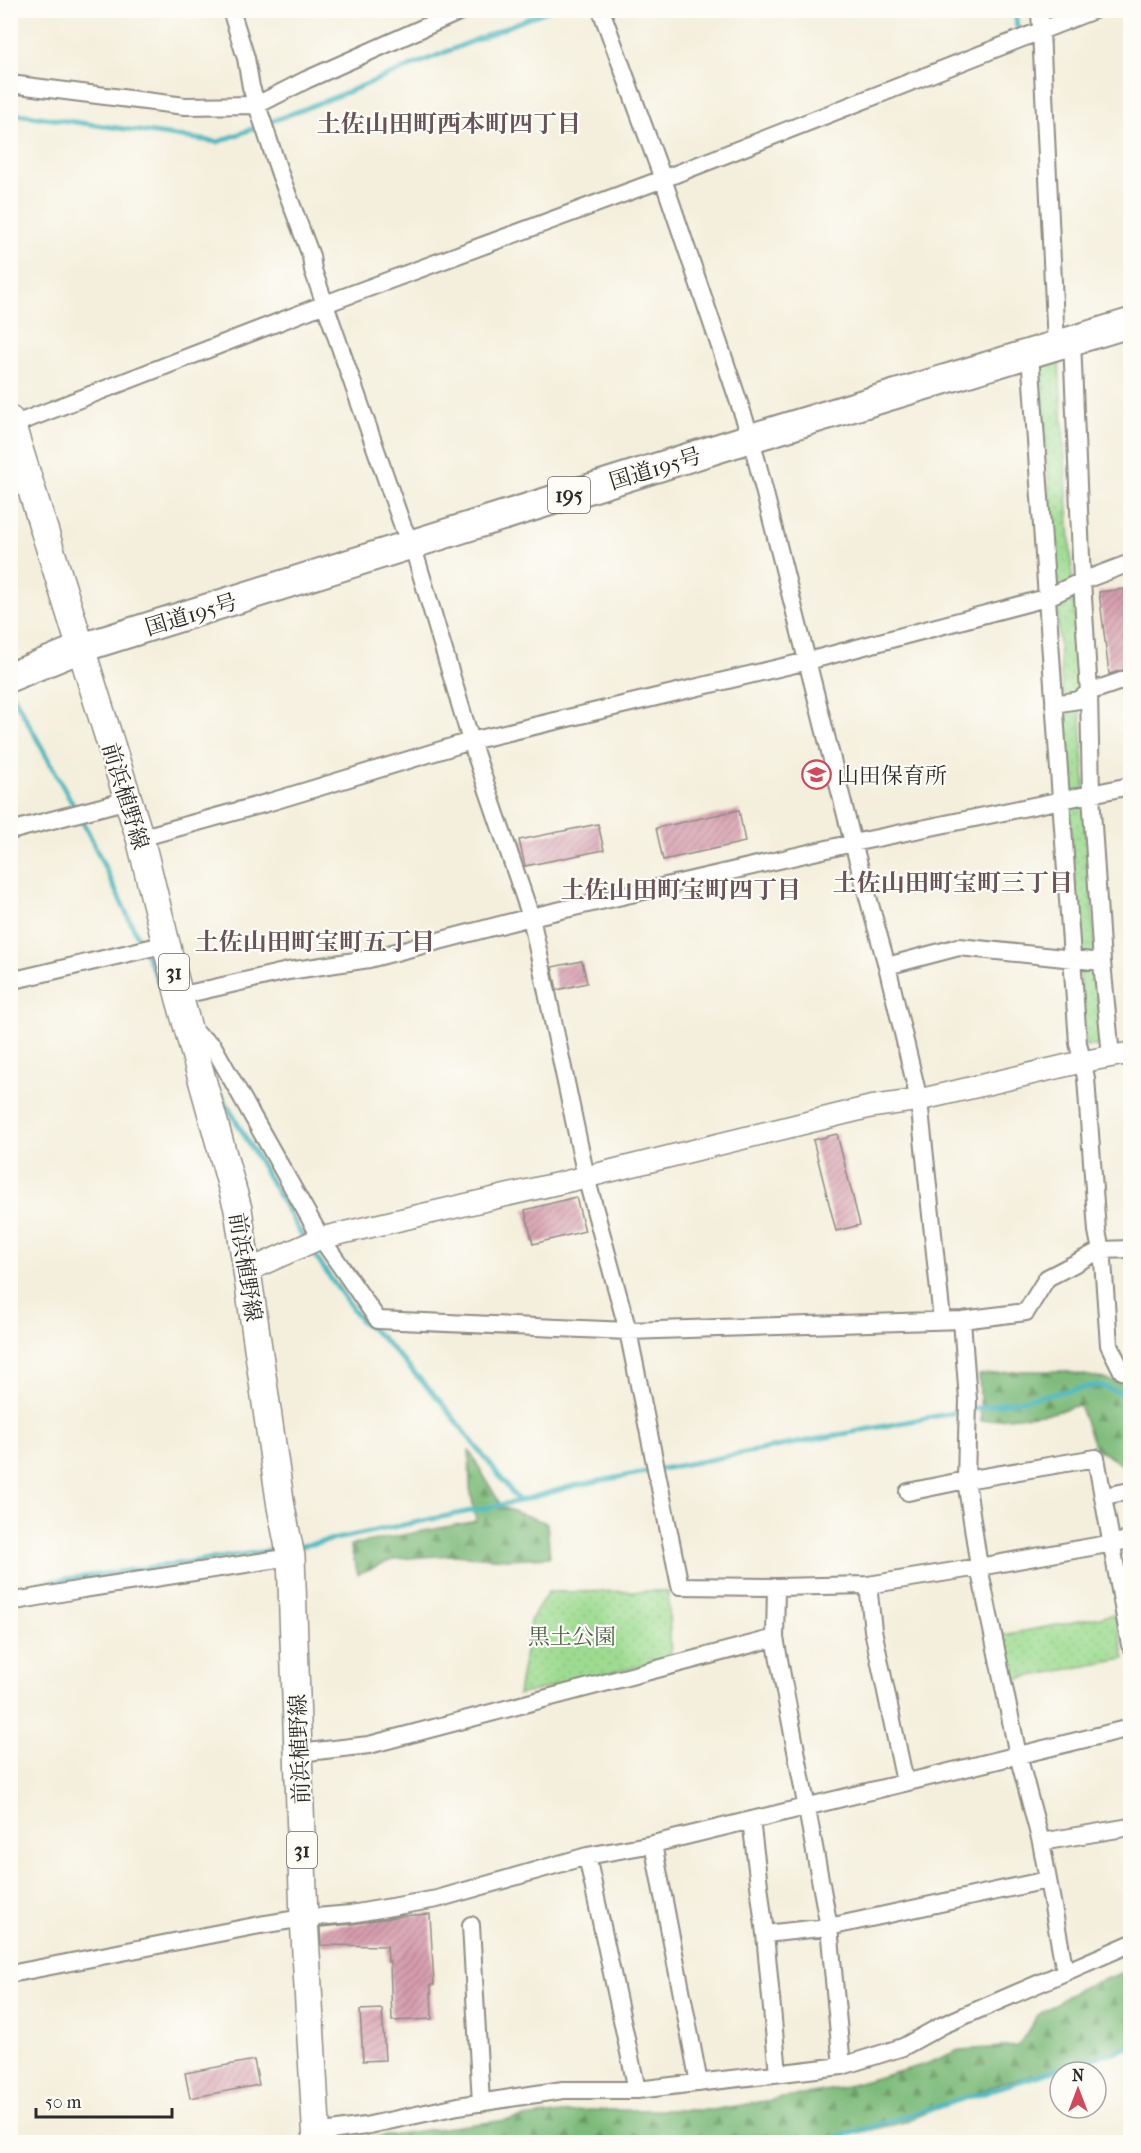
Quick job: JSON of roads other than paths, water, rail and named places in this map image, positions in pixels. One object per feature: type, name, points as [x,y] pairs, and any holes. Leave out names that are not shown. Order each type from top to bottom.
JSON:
[{"type":"highway","name":"国道195号","points":[[10,677],[81,648],[751,438],[1131,323]]},
{"type":"main road","name":"前浜植野線","points":[[11,424],[140,838],[151,948],[179,996],[238,1209],[281,1507],[289,1547],[304,1918],[317,2138]]},
{"type":"street","points":[[231,10],[246,58],[251,87],[311,256],[312,270],[326,304],[403,527],[412,544],[471,741],[531,917],[586,1177],[628,1331],[680,1586],[868,1585],[1131,1540]]},
{"type":"street","points":[[10,84],[185,106],[257,105],[306,80],[463,10]]},
{"type":"street","points":[[601,10],[663,179],[751,438],[853,843],[887,966],[919,1100],[942,1320]]},
{"type":"street","points":[[1040,10],[1053,346],[1046,598],[1078,1043],[1086,1078],[1097,1231],[1101,1250],[1109,1345],[1122,1371],[1131,1373]]},
{"type":"street","points":[[11,424],[663,179],[1094,10]]},
{"type":"street","points":[[247,1271],[311,1242],[870,1107],[919,1100],[1121,1054],[1102,962],[1091,795],[1089,692],[1082,581],[1053,346]]},
{"type":"street","points":[[140,838],[270,802],[471,741],[808,661],[1046,598],[1082,581],[1131,563]]},
{"type":"street","points":[[1054,704],[1079,700],[1089,692],[1131,678]]},
{"type":"street","points":[[179,996],[288,971],[369,959],[531,917],[853,843],[1131,786]]},
{"type":"street","points":[[10,831],[128,800]]},
{"type":"street","points":[[887,966],[959,947],[1102,962]]},
{"type":"street","points":[[10,981],[151,948]]},
{"type":"street","points":[[188,1028],[213,1046],[311,1242],[378,1320],[628,1331],[962,1320],[1026,1312],[1047,1278],[1101,1250],[1131,1249]]},
{"type":"street","points":[[962,1320],[968,1400],[966,1480],[979,1567],[1018,1755],[1041,1842],[1065,1972]]},
{"type":"street","points":[[908,1492],[1096,1458],[1131,1645]]},
{"type":"street","points":[[1104,1496],[1131,1491]]},
{"type":"street","points":[[10,1602],[289,1547]]},
{"type":"street","points":[[868,1585],[873,1630],[905,1782]]},
{"type":"street","points":[[776,1587],[775,1638],[829,1927],[842,2066]]},
{"type":"street","points":[[299,1753],[369,1745],[775,1638]]},
{"type":"street","points":[[10,1974],[304,1918],[351,1914],[437,1899],[587,1856],[653,1844],[1131,1728]]},
{"type":"street","points":[[751,1820],[765,1934],[778,2073]]},
{"type":"street","points":[[1041,1842],[1131,1827]]},
{"type":"street","points":[[653,1844],[699,2083]]},
{"type":"street","points":[[587,1856],[637,2091]]},
{"type":"street","points":[[765,1934],[829,1927],[1047,1880]]},
{"type":"street","points":[[471,1925],[481,2103]]},
{"type":"street","points":[[317,2138],[481,2103],[563,2091],[637,2091],[842,2066],[903,2047],[943,2025],[1131,1944]]},
{"type":"waterway","points":[[10,113],[218,142],[549,10]]},
{"type":"waterway","points":[[1015,10],[1017,27]]},
{"type":"waterway","points":[[13,695],[88,832],[167,999]]},
{"type":"waterway","points":[[221,1095],[305,1241]]},
{"type":"waterway","points":[[310,1249],[361,1321],[381,1337],[441,1402],[519,1501]]},
{"type":"waterway","points":[[297,1547],[519,1501],[573,1486],[1098,1385],[1130,1396]]},
{"type":"waterway","points":[[10,1590],[54,1581],[282,1549]]},
{"type":"waterway","points":[[824,2142],[1130,2047]]},
{"type":"place","name":"山田保育所","points":[[816,775]]},
{"type":"district","name":"土佐山田町西本町四丁目","points":[[449,124]]},
{"type":"district","name":"土佐山田町宝町三丁目","points":[[953,883]]},
{"type":"district","name":"土佐山田町宝町四丁目","points":[[681,890]]},
{"type":"district","name":"土佐山田町宝町五丁目","points":[[315,942]]},
{"type":"park label","name":"黒土公園","points":[[572,1636]]}]
